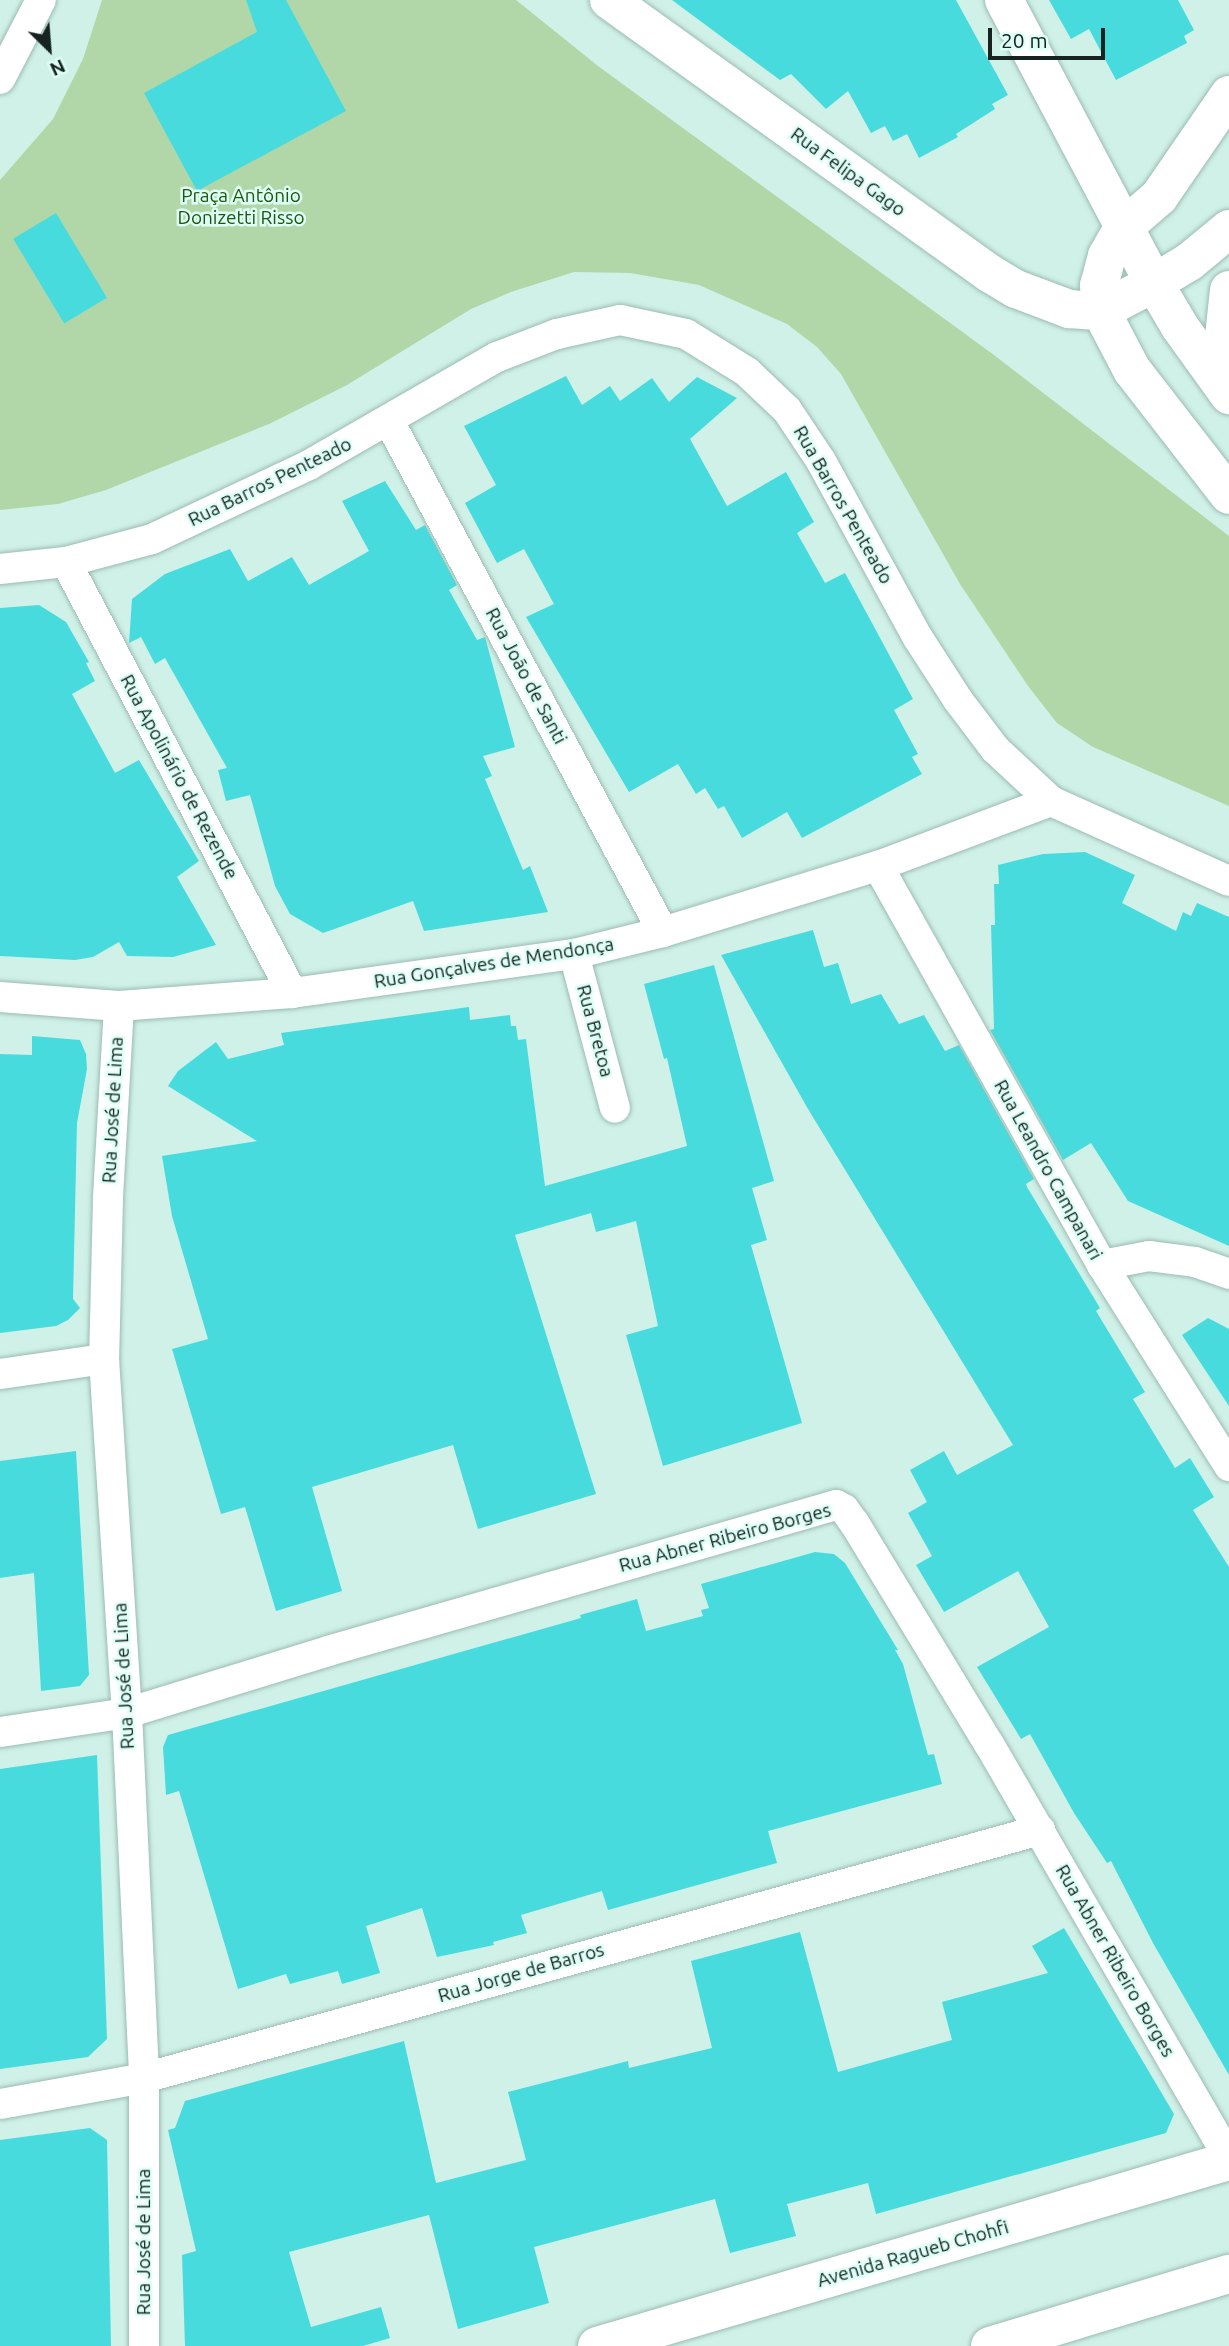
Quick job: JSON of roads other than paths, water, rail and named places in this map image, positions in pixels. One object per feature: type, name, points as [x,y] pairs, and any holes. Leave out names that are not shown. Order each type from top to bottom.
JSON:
[{"type":"main road","name":"Rua Felipa Gago","points":[[610,0],[989,273],[1046,303],[1069,309],[1101,311]]},
{"type":"main road","points":[[1004,0],[1154,283],[1180,327],[1229,395]]},
{"type":"main road","points":[[1229,95],[1159,197],[1123,228],[1107,256],[1099,285],[1101,311],[1132,370],[1229,495]]},
{"type":"main road","points":[[1101,311],[1189,262],[1229,229]]},
{"type":"main road","points":[[1229,290],[1222,355],[1229,374]]},
{"type":"main road","name":"Avenida Ragueb Chohfi","points":[[597,2346],[1229,2160]]},
{"type":"main road","points":[[990,2346],[1059,2336],[1229,2274]]},
{"type":"street","points":[[0,79],[41,0]]},
{"type":"street","name":"Rua Barros Penteado","points":[[0,569],[66,562],[152,539],[287,477],[497,357],[557,334],[620,320],[686,334],[747,372],[787,410],[821,461],[918,638],[958,700],[995,749],[1051,801],[1229,881]]},
{"type":"street","name":"Rua João de Santi","points":[[389,421],[663,932]]},
{"type":"street","name":"Rua Apolinário de Rezende","points":[[66,562],[292,993]]},
{"type":"street","name":"Rua Gonçalves de Mendonça","points":[[0,997],[119,1006],[292,993],[574,954],[663,932],[878,866],[1051,801]]},
{"type":"street","name":"Rua Leandro Campanari","points":[[878,866],[1102,1265],[1229,1466]]},
{"type":"street","name":"Rua Bretoa","points":[[574,954],[615,1108]]},
{"type":"street","name":"Rua José de Lima","points":[[119,1006],[108,1199],[104,1359],[127,1713],[144,2078],[144,2346]]},
{"type":"street","points":[[1102,1265],[1149,1256],[1195,1262],[1229,1275]]},
{"type":"street","points":[[0,1374],[104,1359]]},
{"type":"street","name":"Rua Abner Ribeiro Borges","points":[[0,1732],[127,1713],[328,1651],[836,1505],[844,1509],[855,1524],[1040,1829],[1229,2160]]},
{"type":"street","name":"Rua Jorge de Barros","points":[[0,2104],[144,2078],[1040,1829]]},
{"type":"park label","name":"Praça Antônio Donizetti Risso","points":[[241,207]]}]
